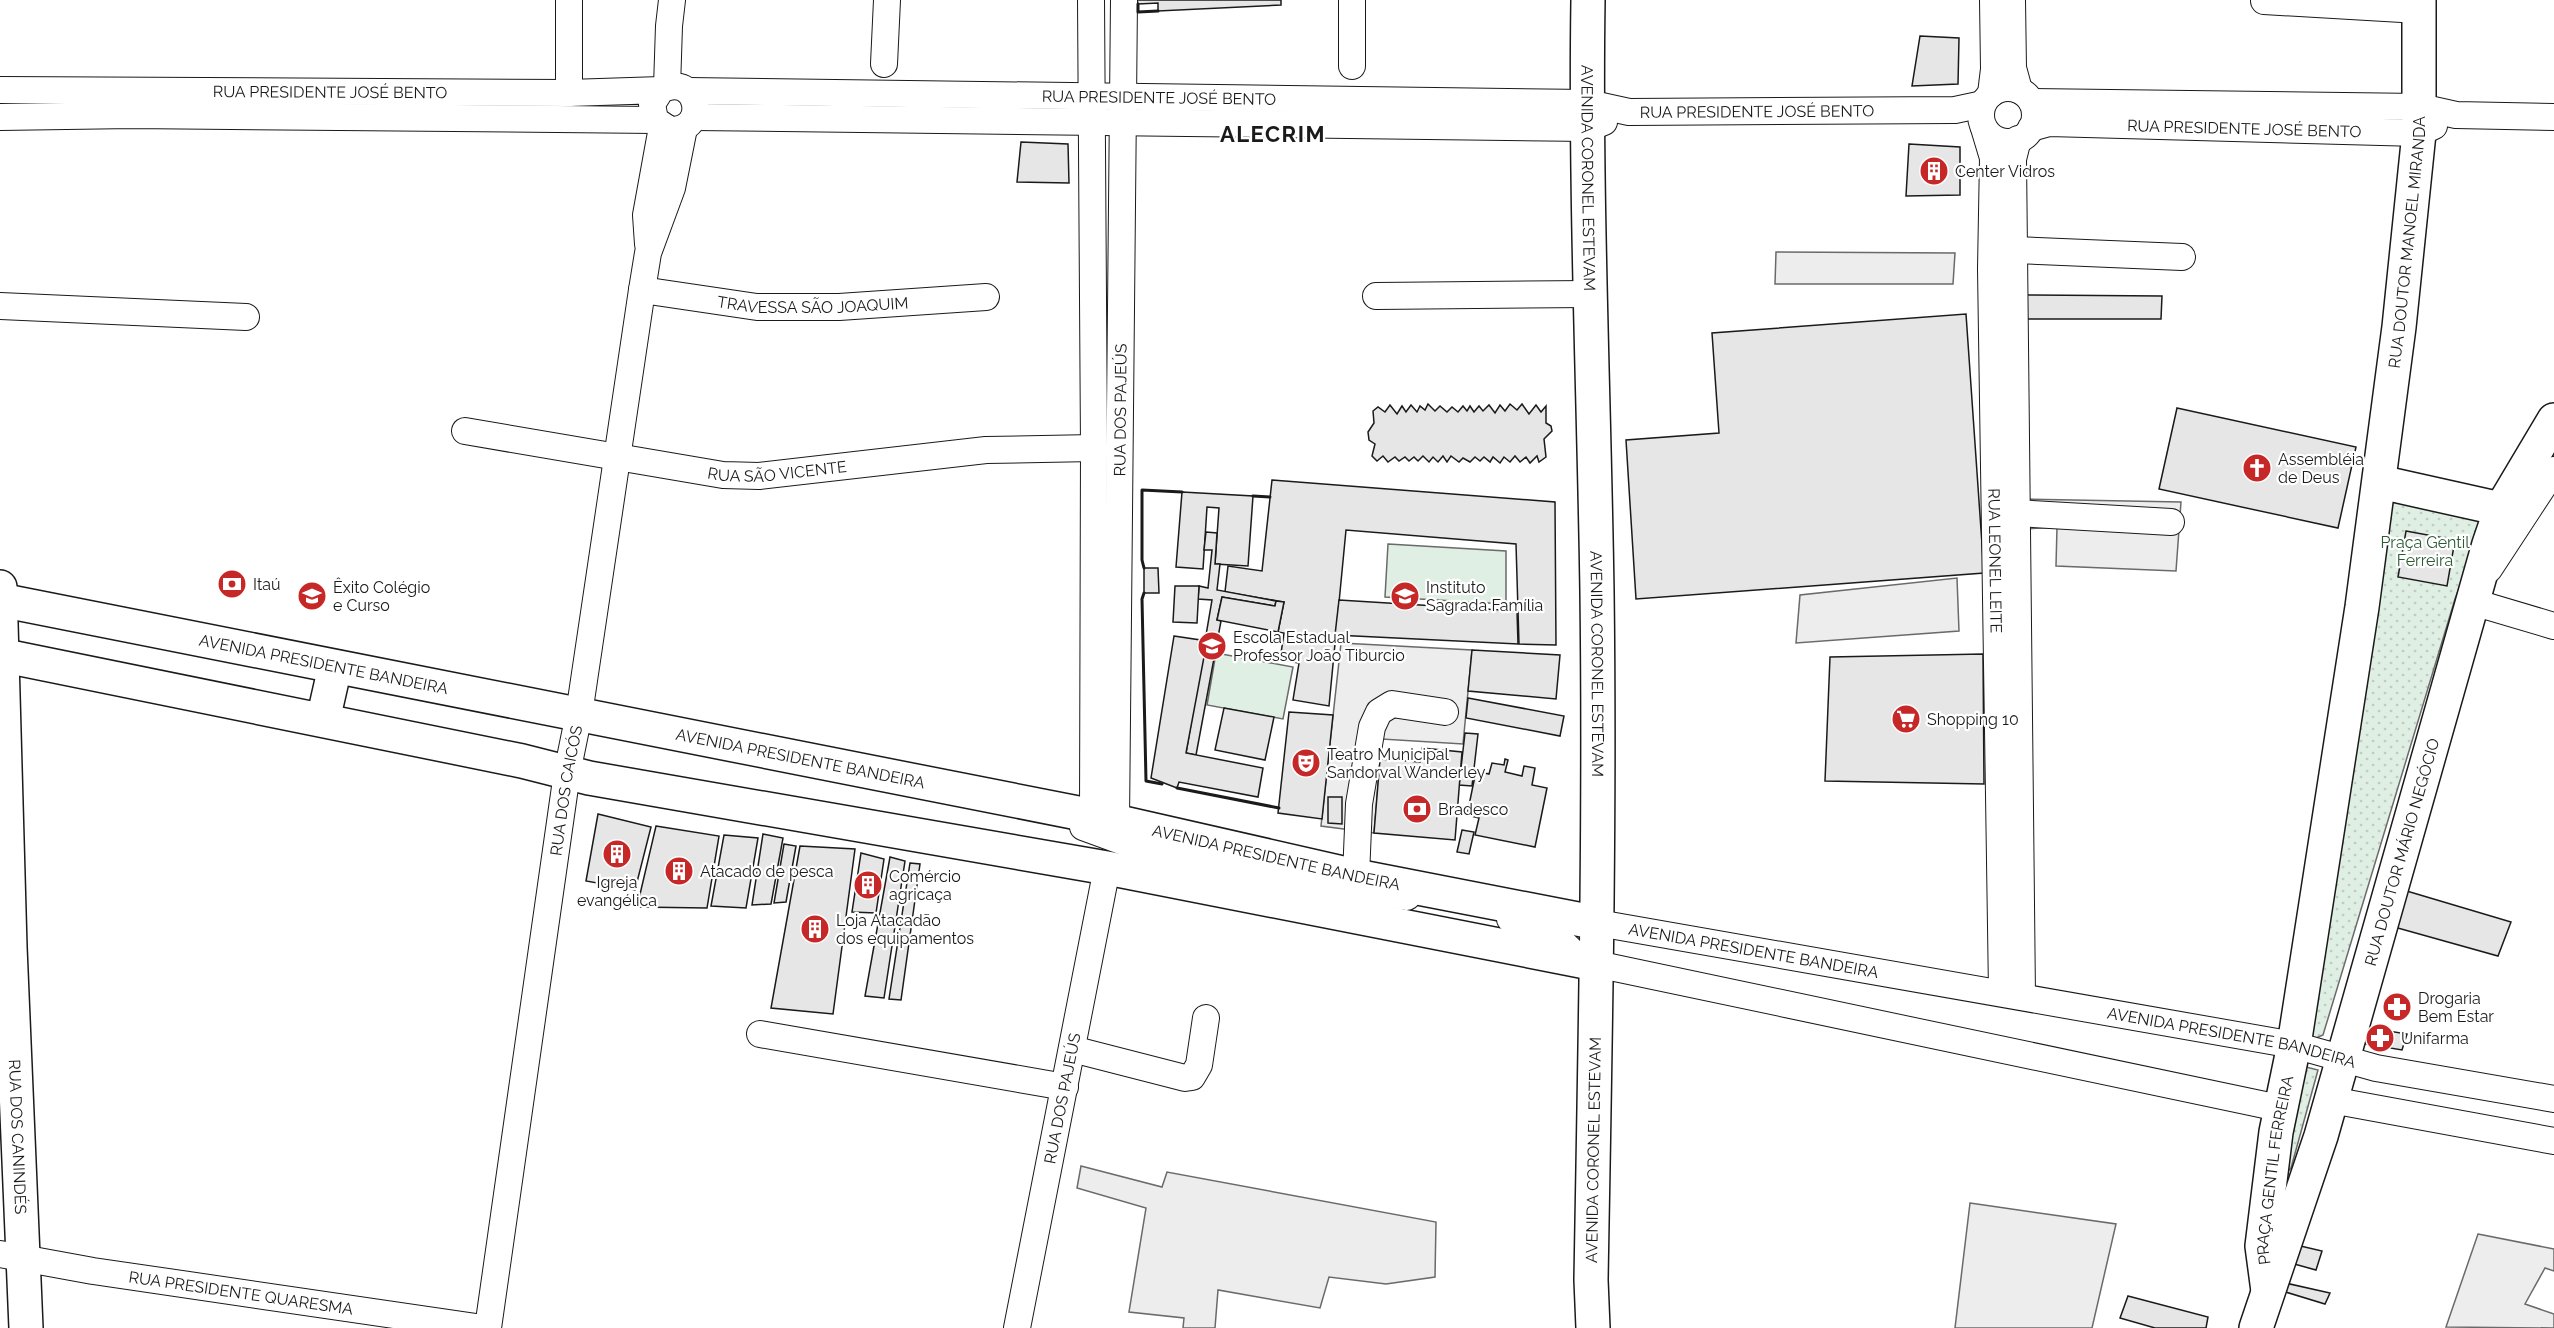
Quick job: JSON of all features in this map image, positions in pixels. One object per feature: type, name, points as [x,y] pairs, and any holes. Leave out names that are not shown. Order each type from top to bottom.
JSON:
[{"type":"main road","name":"AVENIDA CORONEL ESTEVAM","points":[[1588,0],[1590,294],[1597,591],[1598,923],[1588,962],[1593,1328]]},
{"type":"main road","name":"RUA DOUTOR MANOEL MIRANDA","points":[[2380,482],[2420,120],[2419,5]]},
{"type":"main road","name":"RUA DOUTOR MÁRIO NEGÓCIO","points":[[2256,1328],[2331,1100],[2501,509],[2554,420]]},
{"type":"main road","points":[[2380,482],[2501,509]]},
{"type":"main road","name":"PRAÇA GENTIL FERREIRA","points":[[2268,1291],[2262,1246],[2279,1108],[2294,1045],[2380,482]]},
{"type":"main road","name":"RUA DOS CANINDÉS","points":[[0,587],[12,1256],[26,1328]]},
{"type":"main road","name":"AVENIDA PRESIDENTE BANDEIRA","points":[[0,600],[1053,808],[1356,876],[1598,923]]},
{"type":"main road","points":[[1,655],[522,761],[567,773],[1107,868],[1588,962]]},
{"type":"main road","points":[[323,720],[335,667]]},
{"type":"street","points":[[569,0],[569,93]]},
{"type":"street","points":[[672,0],[669,26],[674,89]]},
{"type":"street","points":[[674,89],[684,0]]},
{"type":"street","points":[[884,64],[887,0]]},
{"type":"street","name":"RUA DOS PAJEÚS","points":[[1091,0],[1094,448],[1104,819]]},
{"type":"street","name":"RUA DOS PAJEÚS","points":[[1104,819],[1124,0]]},
{"type":"street","points":[[1352,0],[1352,66]]},
{"type":"street","points":[[1993,0],[1994,69],[1985,111],[1992,136],[2002,141],[2025,133],[2035,115],[2013,68],[2012,0]]},
{"type":"street","points":[[2264,1],[2419,5]]},
{"type":"street","points":[[1985,111],[2004,88],[2025,96]]},
{"type":"street","points":[[132,115],[133,89]]},
{"type":"street","points":[[674,89],[695,103],[674,123]]},
{"type":"street","name":"RUA PRESIDENTE JOSÉ BENTO","points":[[0,90],[569,93],[674,89],[1092,94],[1368,99],[1588,116]]},
{"type":"street","name":"RUA DOS CAICÓS","points":[[488,1328],[567,773],[579,714],[648,253],[646,215],[674,123],[652,104],[674,89]]},
{"type":"street","points":[[300,91],[300,116]]},
{"type":"street","points":[[473,118],[474,92]]},
{"type":"street","points":[[907,93],[907,120]]},
{"type":"street","name":"RUA PRESIDENTE JOSÉ BENTO","points":[[2025,96],[2420,120]]},
{"type":"street","points":[[1368,99],[1368,125]]},
{"type":"street","name":"RUA PRESIDENTE JOSÉ BENTO","points":[[0,117],[132,115],[473,118],[674,123],[907,120],[1368,125],[1588,116],[1629,112],[1985,111]]},
{"type":"street","name":"RUA LEONEL LEITE","points":[[1985,111],[1993,158],[2004,407],[2012,994]]},
{"type":"street","name":"RUA PRESIDENTE JOSÉ BENTO","points":[[2025,133],[2049,123],[2420,120],[2456,115],[2554,117]]},
{"type":"street","name":"RUA LEONEL LEITE","points":[[2006,599],[2015,513],[2004,407],[2014,250],[2013,159],[2025,133]]},
{"type":"street","points":[[2014,250],[2182,257]]},
{"type":"street","name":"TRAVESSA SÃO JOAQUIM","points":[[642,290],[757,307],[839,306],[986,297]]},
{"type":"street","points":[[1376,296],[1590,294]]},
{"type":"street","points":[[0,306],[246,317]]},
{"type":"street","name":"RUA SÃO VICENTE","points":[[465,431],[723,475],[759,476],[986,450],[1094,448]]},
{"type":"street","points":[[2554,470],[2475,594],[2554,626]]},
{"type":"street","points":[[2015,513],[2171,522]]},
{"type":"street","points":[[1053,808],[1077,825],[1135,846],[1220,868],[1323,888],[1356,876],[1359,804],[1372,727],[1379,712],[1392,704],[1445,712]]},
{"type":"street","name":"RUA DOS PAJEÚS","points":[[1017,1328],[1107,868]]},
{"type":"street","name":"AVENIDA PRESIDENTE BANDEIRA","points":[[1598,923],[2294,1045],[2376,1068],[2554,1098]]},
{"type":"street","points":[[1588,962],[2279,1108]]},
{"type":"street","points":[[1072,1049],[1185,1078],[1192,1077],[1199,1065],[1206,1018]]},
{"type":"street","points":[[760,1034],[1065,1087]]},
{"type":"street","points":[[2506,1132],[2513,1091]]},
{"type":"street","points":[[2331,1100],[2554,1141]]},
{"type":"street","name":"RUA PRESIDENTE QUARESMA","points":[[12,1256],[93,1271],[483,1328]]},
{"type":"green space","name":"Praça Gentil Ferreira","points":[[2388,492],[2486,519],[2455,599],[2323,1035],[2314,1039],[2301,1035]]},
{"type":"green space","points":[[1388,544],[1506,551],[1506,604],[1385,597]]},
{"type":"green space","points":[[1216,653],[1293,667],[1283,719],[1207,705]]},
{"type":"green space","points":[[2294,1064],[2318,1070],[2291,1168],[2285,1174]]},
{"type":"shaded area","points":[[1776,252],[1955,253],[1953,284],[1775,284]]},
{"type":"shaded area","points":[[2025,499],[2181,502],[2176,571],[2056,566],[2057,527],[2024,529]]},
{"type":"shaded area","points":[[1957,578],[1959,631],[1796,643],[1800,595]]},
{"type":"shaded area","points":[[1341,643],[1472,650],[1463,744],[1382,739],[1374,833],[1321,826]]},
{"type":"shaded area","points":[[1081,1166],[1162,1187],[1167,1172],[1436,1222],[1435,1277],[1386,1284],[1329,1277],[1320,1308],[1218,1290],[1215,1328],[1183,1328],[1184,1318],[1129,1312],[1146,1208],[1077,1188]]},
{"type":"shaded area","points":[[1970,1203],[2116,1224],[2092,1328],[1955,1328]]},
{"type":"shaded area","points":[[2478,1234],[2554,1249],[2554,1271],[2545,1268],[2525,1304],[2554,1314],[2554,1328],[2446,1327]]},
{"type":"building","points":[[1137,0],[1281,0],[1281,5],[1158,11],[1158,3],[1138,4]]},
{"type":"building","points":[[1920,36],[1959,38],[1958,84],[1912,86]]},
{"type":"building","points":[[1021,142],[1068,144],[1069,183],[1017,182]]},
{"type":"building","name":"Center Vidros","points":[[1909,144],[1960,147],[1960,195],[1906,196]]},
{"type":"building","points":[[2022,295],[2162,296],[2161,319],[2025,319]]},
{"type":"building","points":[[1966,314],[1984,573],[1636,599],[1626,440],[1719,433],[1712,333]]},
{"type":"building","points":[[1428,404],[1435,411],[1440,406],[1447,412],[1452,407],[1458,412],[1463,406],[1467,411],[1470,406],[1474,412],[1479,406],[1483,411],[1489,405],[1495,413],[1500,405],[1505,411],[1510,404],[1517,410],[1522,404],[1529,414],[1536,405],[1541,412],[1546,406],[1546,423],[1551,426],[1552,431],[1544,439],[1546,457],[1539,462],[1537,456],[1530,463],[1526,457],[1520,462],[1515,456],[1510,462],[1504,457],[1500,463],[1493,457],[1490,462],[1484,457],[1480,461],[1475,457],[1470,462],[1463,458],[1459,462],[1451,456],[1447,462],[1443,456],[1438,462],[1433,457],[1429,462],[1423,456],[1418,461],[1414,457],[1409,461],[1405,457],[1399,461],[1395,457],[1388,462],[1383,456],[1377,461],[1372,456],[1375,444],[1369,440],[1368,432],[1374,423],[1373,411],[1378,407],[1385,412],[1390,405],[1397,414],[1402,406],[1406,412],[1411,405],[1417,412],[1420,406],[1425,410]]},
{"type":"building","name":"Assembléia de Deus","points":[[2177,408],[2356,447],[2338,528],[2159,489]]},
{"type":"building","points":[[1272,480],[1555,502],[1556,645],[1519,644],[1516,544],[1346,530],[1329,706],[1293,700],[1299,663],[1280,660],[1284,633],[1278,632],[1284,602],[1225,592],[1228,566],[1262,571]]},
{"type":"building","points":[[1182,492],[1253,496],[1248,566],[1215,564],[1219,508],[1207,507],[1203,569],[1176,567]]},
{"type":"building","points":[[2406,531],[2455,540],[2447,586],[2398,577]]},
{"type":"building","points":[[1206,532],[1217,533],[1215,564],[1220,564],[1217,590],[1276,601],[1275,606],[1222,597],[1217,620],[1221,621],[1196,755],[1186,753],[1212,600],[1198,599],[1199,586],[1208,588],[1212,550],[1204,550]]},
{"type":"building","points":[[1144,568],[1158,568],[1159,593],[1144,593]]},
{"type":"building","points":[[1175,586],[1199,586],[1197,623],[1173,622]]},
{"type":"building","points":[[1222,597],[1275,606],[1276,601],[1284,602],[1278,632],[1217,620]]},
{"type":"building","points":[[1339,600],[1517,611],[1518,644],[1335,635]]},
{"type":"building","points":[[1174,636],[1207,641],[1186,753],[1263,768],[1258,797],[1179,782],[1177,788],[1151,778]]},
{"type":"building","points":[[1472,650],[1560,655],[1556,699],[1468,691]]},
{"type":"building","name":"Shopping 10","points":[[1983,654],[1984,784],[1825,781],[1830,657]]},
{"type":"building","points":[[1468,698],[1564,716],[1560,736],[1466,718]]},
{"type":"building","points":[[1224,708],[1274,717],[1265,760],[1215,750]]},
{"type":"building","name":"Teatro Municipal Sandorval Wanderley","points":[[1289,712],[1333,715],[1322,819],[1278,813]]},
{"type":"building","points":[[1465,733],[1478,734],[1472,786],[1459,785]]},
{"type":"building","name":"Bradesco","points":[[1422,748],[1462,752],[1455,840],[1374,833],[1380,759],[1420,762]]},
{"type":"building","points":[[1505,759],[1508,760],[1505,772],[1522,776],[1524,766],[1535,768],[1532,785],[1547,788],[1535,847],[1475,835],[1479,818],[1467,815],[1476,771],[1489,774],[1492,763],[1504,765]]},
{"type":"building","points":[[1328,797],[1342,797],[1342,824],[1328,823]]},
{"type":"building","name":"Igreja evangélica","points":[[598,814],[651,827],[635,890],[586,881]]},
{"type":"building","name":"Atacado de pesca","points":[[656,826],[719,836],[707,908],[637,907]]},
{"type":"building","points":[[1462,830],[1474,832],[1469,854],[1457,852]]},
{"type":"building","points":[[763,834],[783,838],[771,904],[752,905]]},
{"type":"building","points":[[724,835],[758,838],[746,908],[711,906]]},
{"type":"building","points":[[784,844],[796,846],[786,902],[774,903]]},
{"type":"building","name":"Loja Atacadão dos equipamentos","points":[[800,846],[855,849],[833,1014],[771,1008]]},
{"type":"building","name":"Comércio agricaça","points":[[861,853],[884,859],[876,913],[852,912]]},
{"type":"building","points":[[890,857],[905,861],[884,998],[865,996]]},
{"type":"building","points":[[910,863],[920,864],[901,1000],[889,999]]},
{"type":"building","points":[[2400,889],[2511,922],[2498,956],[2387,925]]},
{"type":"building","name":"Unifarma","points":[[2358,1026],[2407,1034],[2402,1050],[2354,1042]]},
{"type":"building","points":[[2292,1244],[2322,1251],[2316,1270],[2287,1262]]},
{"type":"building","points":[[2281,1282],[2330,1293],[2325,1304],[2279,1290]]},
{"type":"building","points":[[2128,1296],[2208,1317],[2206,1328],[2155,1328],[2120,1318]]},
{"type":"wall","points":[[1138,4],[1138,12],[1158,11]]},
{"type":"wall","points":[[1144,568],[1142,490],[1182,492]]},
{"type":"wall","points":[[1253,496],[1270,497]]},
{"type":"wall","points":[[1144,593],[1142,599],[1146,781],[1162,784]]},
{"type":"wall","points":[[1177,788],[1279,808]]},
{"type":"place","name":"Center Vidros","points":[[1934,171]]},
{"type":"place","name":"Assembléia de Deus","points":[[2257,468]]},
{"type":"place","name":"Itaú","points":[[232,584]]},
{"type":"place","name":"Êxito Colégio e Curso","points":[[312,596]]},
{"type":"place","name":"Instituto Sagrada Família","points":[[1405,596]]},
{"type":"place","name":"Escola Estadual Professor João Tiburcio","points":[[1212,646]]},
{"type":"place","name":"Shopping 10","points":[[1906,719]]},
{"type":"place","name":"Teatro Municipal Sandorval Wanderley","points":[[1306,763]]},
{"type":"place","name":"Bradesco","points":[[1417,809]]},
{"type":"place","name":"Igreja evangélica","points":[[617,854]]},
{"type":"place","name":"Atacado de pesca","points":[[679,871]]},
{"type":"place","name":"Comércio agricaça","points":[[868,885]]},
{"type":"place","name":"Loja Atacadão dos equipamentos","points":[[815,929]]},
{"type":"place","name":"Drogaria Bem Estar","points":[[2397,1007]]},
{"type":"place","name":"Unifarma","points":[[2380,1038]]},
{"type":"district","name":"ALECRIM","points":[[1273,134]]}]
